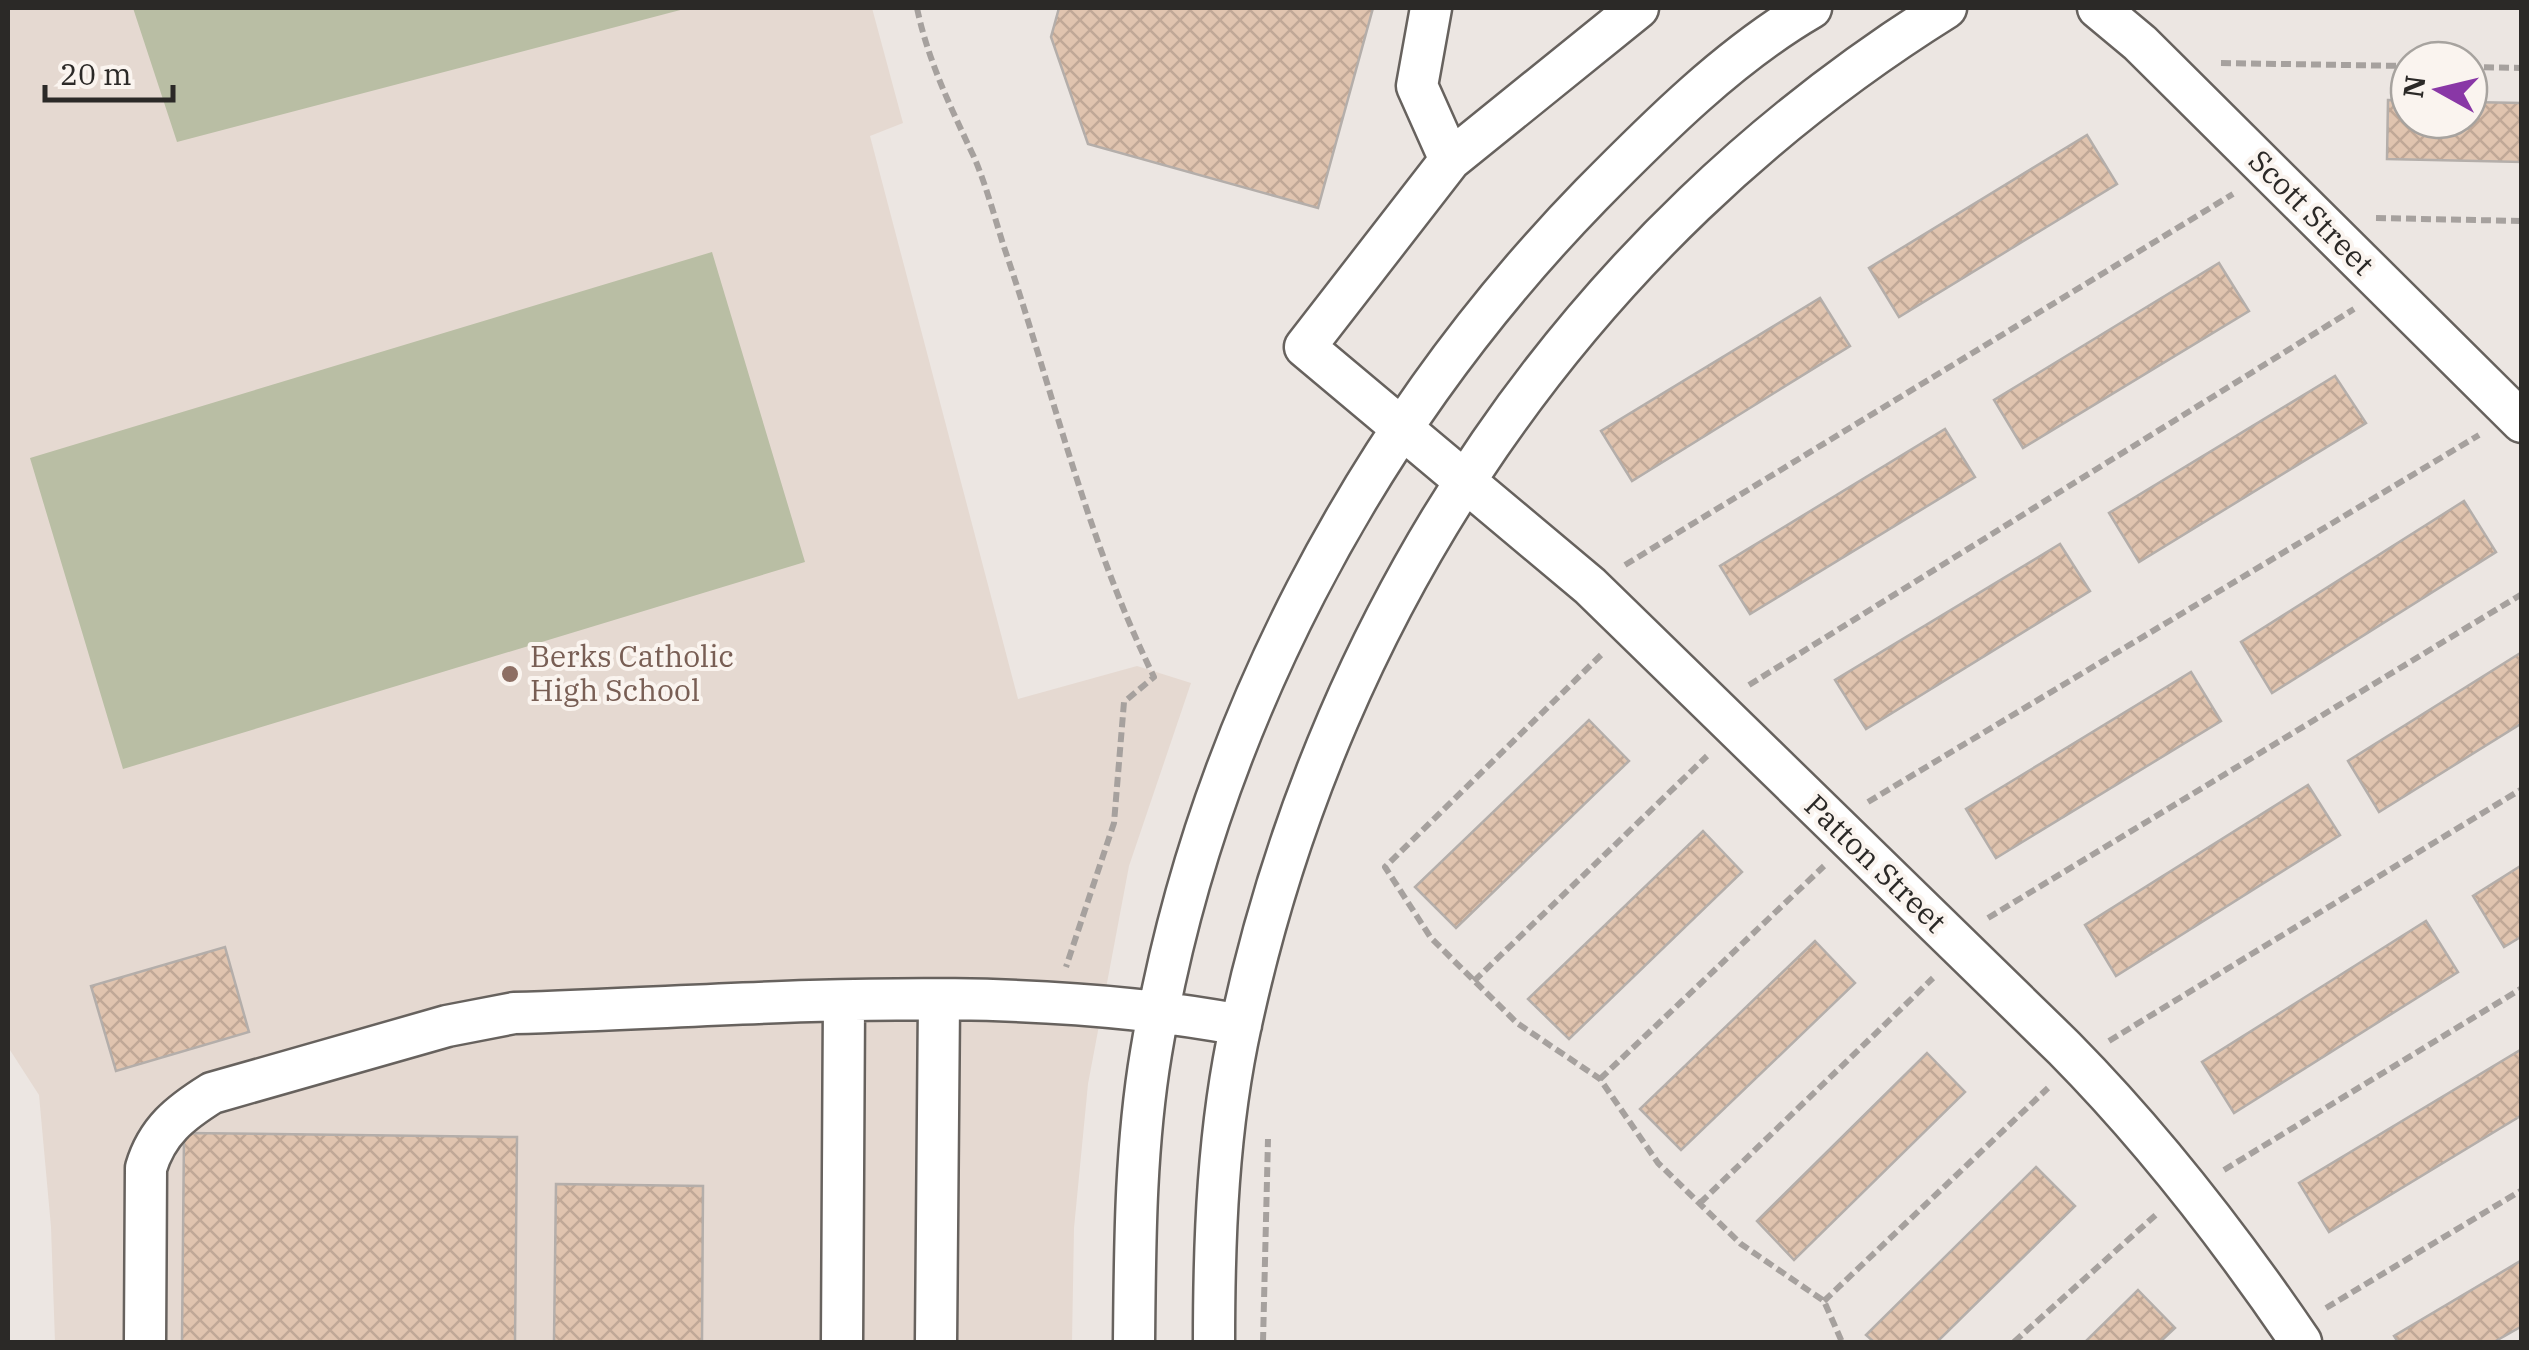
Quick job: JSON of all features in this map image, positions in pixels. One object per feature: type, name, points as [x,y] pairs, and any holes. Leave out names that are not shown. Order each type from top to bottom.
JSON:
[{"type":"street","points":[[1432,8],[1416,86],[1450,160],[1638,8]]},
{"type":"street","points":[[1134,1342],[1140,1143],[1159,1010],[1209,823],[1270,666],[1322,561],[1404,426],[1471,333],[1552,235],[1696,97],[1788,21],[1812,8]]},
{"type":"street","name":"Scott Street","points":[[2098,8],[2160,63],[2518,418]]},
{"type":"street","points":[[1214,1342],[1220,1169],[1240,1025],[1277,889],[1336,718],[1376,628],[1464,479],[1592,313],[1675,222],[1780,128],[1929,12]]},
{"type":"street","name":"Patton Street","points":[[1450,160],[1305,347],[1404,426],[1590,586],[2077,1061],[2190,1191],[2297,1336]]},
{"type":"street","points":[[936,1342],[938,1000]]},
{"type":"street","points":[[145,1342],[146,1168],[154,1142],[182,1113],[212,1093],[447,1026],[514,1013],[938,1000],[1054,1001],[1159,1010],[1240,1025]]},
{"type":"street","points":[[842,1342],[844,1004]]},
{"type":"path","points":[[917,8],[950,112],[974,159],[1009,261],[1071,471],[1116,598],[1154,677],[1124,702],[1114,824],[1054,1001]]},
{"type":"path","points":[[2160,63],[2389,66]]},
{"type":"path","points":[[2489,67],[2522,68]]},
{"type":"path","points":[[1590,586],[2269,172]]},
{"type":"path","points":[[2314,217],[2522,220]]},
{"type":"path","points":[[1474,981],[1725,717],[2387,289]]},
{"type":"path","points":[[1600,1079],[1842,831],[2518,418]]},
{"type":"path","points":[[1700,1203],[1958,944],[2522,594]]},
{"type":"path","points":[[1630,626],[1385,867],[1431,938],[1517,1023],[1600,1079],[1658,1163],[1741,1244],[1824,1301],[1842,1342]]},
{"type":"path","points":[[1824,1301],[2077,1061],[2522,789]]},
{"type":"path","points":[[2014,1342],[2154,1216],[2522,988]]},
{"type":"path","points":[[1263,1342],[1270,1121]]},
{"type":"path","points":[[2297,1336],[2522,1190]]},
{"type":"shaded area","name":"Berks Catholic High School","points":[[8,8],[872,8],[903,123],[870,136],[1018,699],[1137,666],[1191,683],[1129,866],[1088,1084],[1074,1228],[1072,1342],[55,1342],[51,1227],[39,1095],[8,1047]]},
{"type":"green space","points":[[133,8],[688,8],[177,142]]},
{"type":"green space","points":[[712,252],[805,562],[123,769],[30,458]]},
{"type":"building","points":[[1059,8],[1373,8],[1318,208],[1088,144],[1051,37]]},
{"type":"building","points":[[2388,100],[2389,140],[2489,140],[2489,102],[2522,103],[2522,162],[2387,159]]},
{"type":"building","points":[[2087,135],[2117,184],[1899,317],[1869,268]]},
{"type":"building","points":[[2219,263],[2249,311],[2023,448],[1994,400]]},
{"type":"building","points":[[1820,298],[1850,346],[1632,481],[1601,431]]},
{"type":"building","points":[[2335,376],[2366,423],[2139,562],[2109,513]]},
{"type":"building","points":[[1945,429],[1975,477],[1750,614],[1720,566]]},
{"type":"building","points":[[2464,501],[2496,552],[2272,693],[2241,642]]},
{"type":"building","points":[[2060,544],[2090,591],[1866,729],[1835,680]]},
{"type":"building","points":[[2522,652],[2522,723],[2379,812],[2348,761]]},
{"type":"building","points":[[2191,672],[2221,721],[1996,858],[1966,809]]},
{"type":"building","points":[[1589,720],[1629,761],[1456,928],[1415,887]]},
{"type":"building","points":[[2308,785],[2340,835],[2116,976],[2085,925]]},
{"type":"building","points":[[1703,831],[1742,872],[1569,1039],[1528,999]]},
{"type":"building","points":[[2522,865],[2522,936],[2504,947],[2473,896]]},
{"type":"building","points":[[2426,921],[2458,972],[2234,1113],[2202,1062]]},
{"type":"building","points":[[1815,941],[1855,983],[1681,1150],[1640,1109]]},
{"type":"building","points":[[225,947],[249,1032],[116,1071],[91,986]]},
{"type":"building","points":[[2522,1049],[2522,1115],[2329,1232],[2299,1183]]},
{"type":"building","points":[[1927,1053],[1965,1092],[1794,1260],[1757,1221]]},
{"type":"building","points":[[184,1133],[517,1137],[515,1342],[182,1342]]},
{"type":"building","points":[[2036,1167],[2075,1206],[1937,1342],[1874,1342],[1866,1335]]},
{"type":"building","points":[[556,1184],[703,1186],[702,1342],[554,1342]]},
{"type":"building","points":[[2522,1260],[2522,1326],[2494,1342],[2398,1342],[2394,1336]]},
{"type":"building","points":[[2138,1290],[2175,1328],[2160,1342],[2085,1342]]},
{"type":"place","name":"Berks Catholic High School","points":[[510,674]]}]
